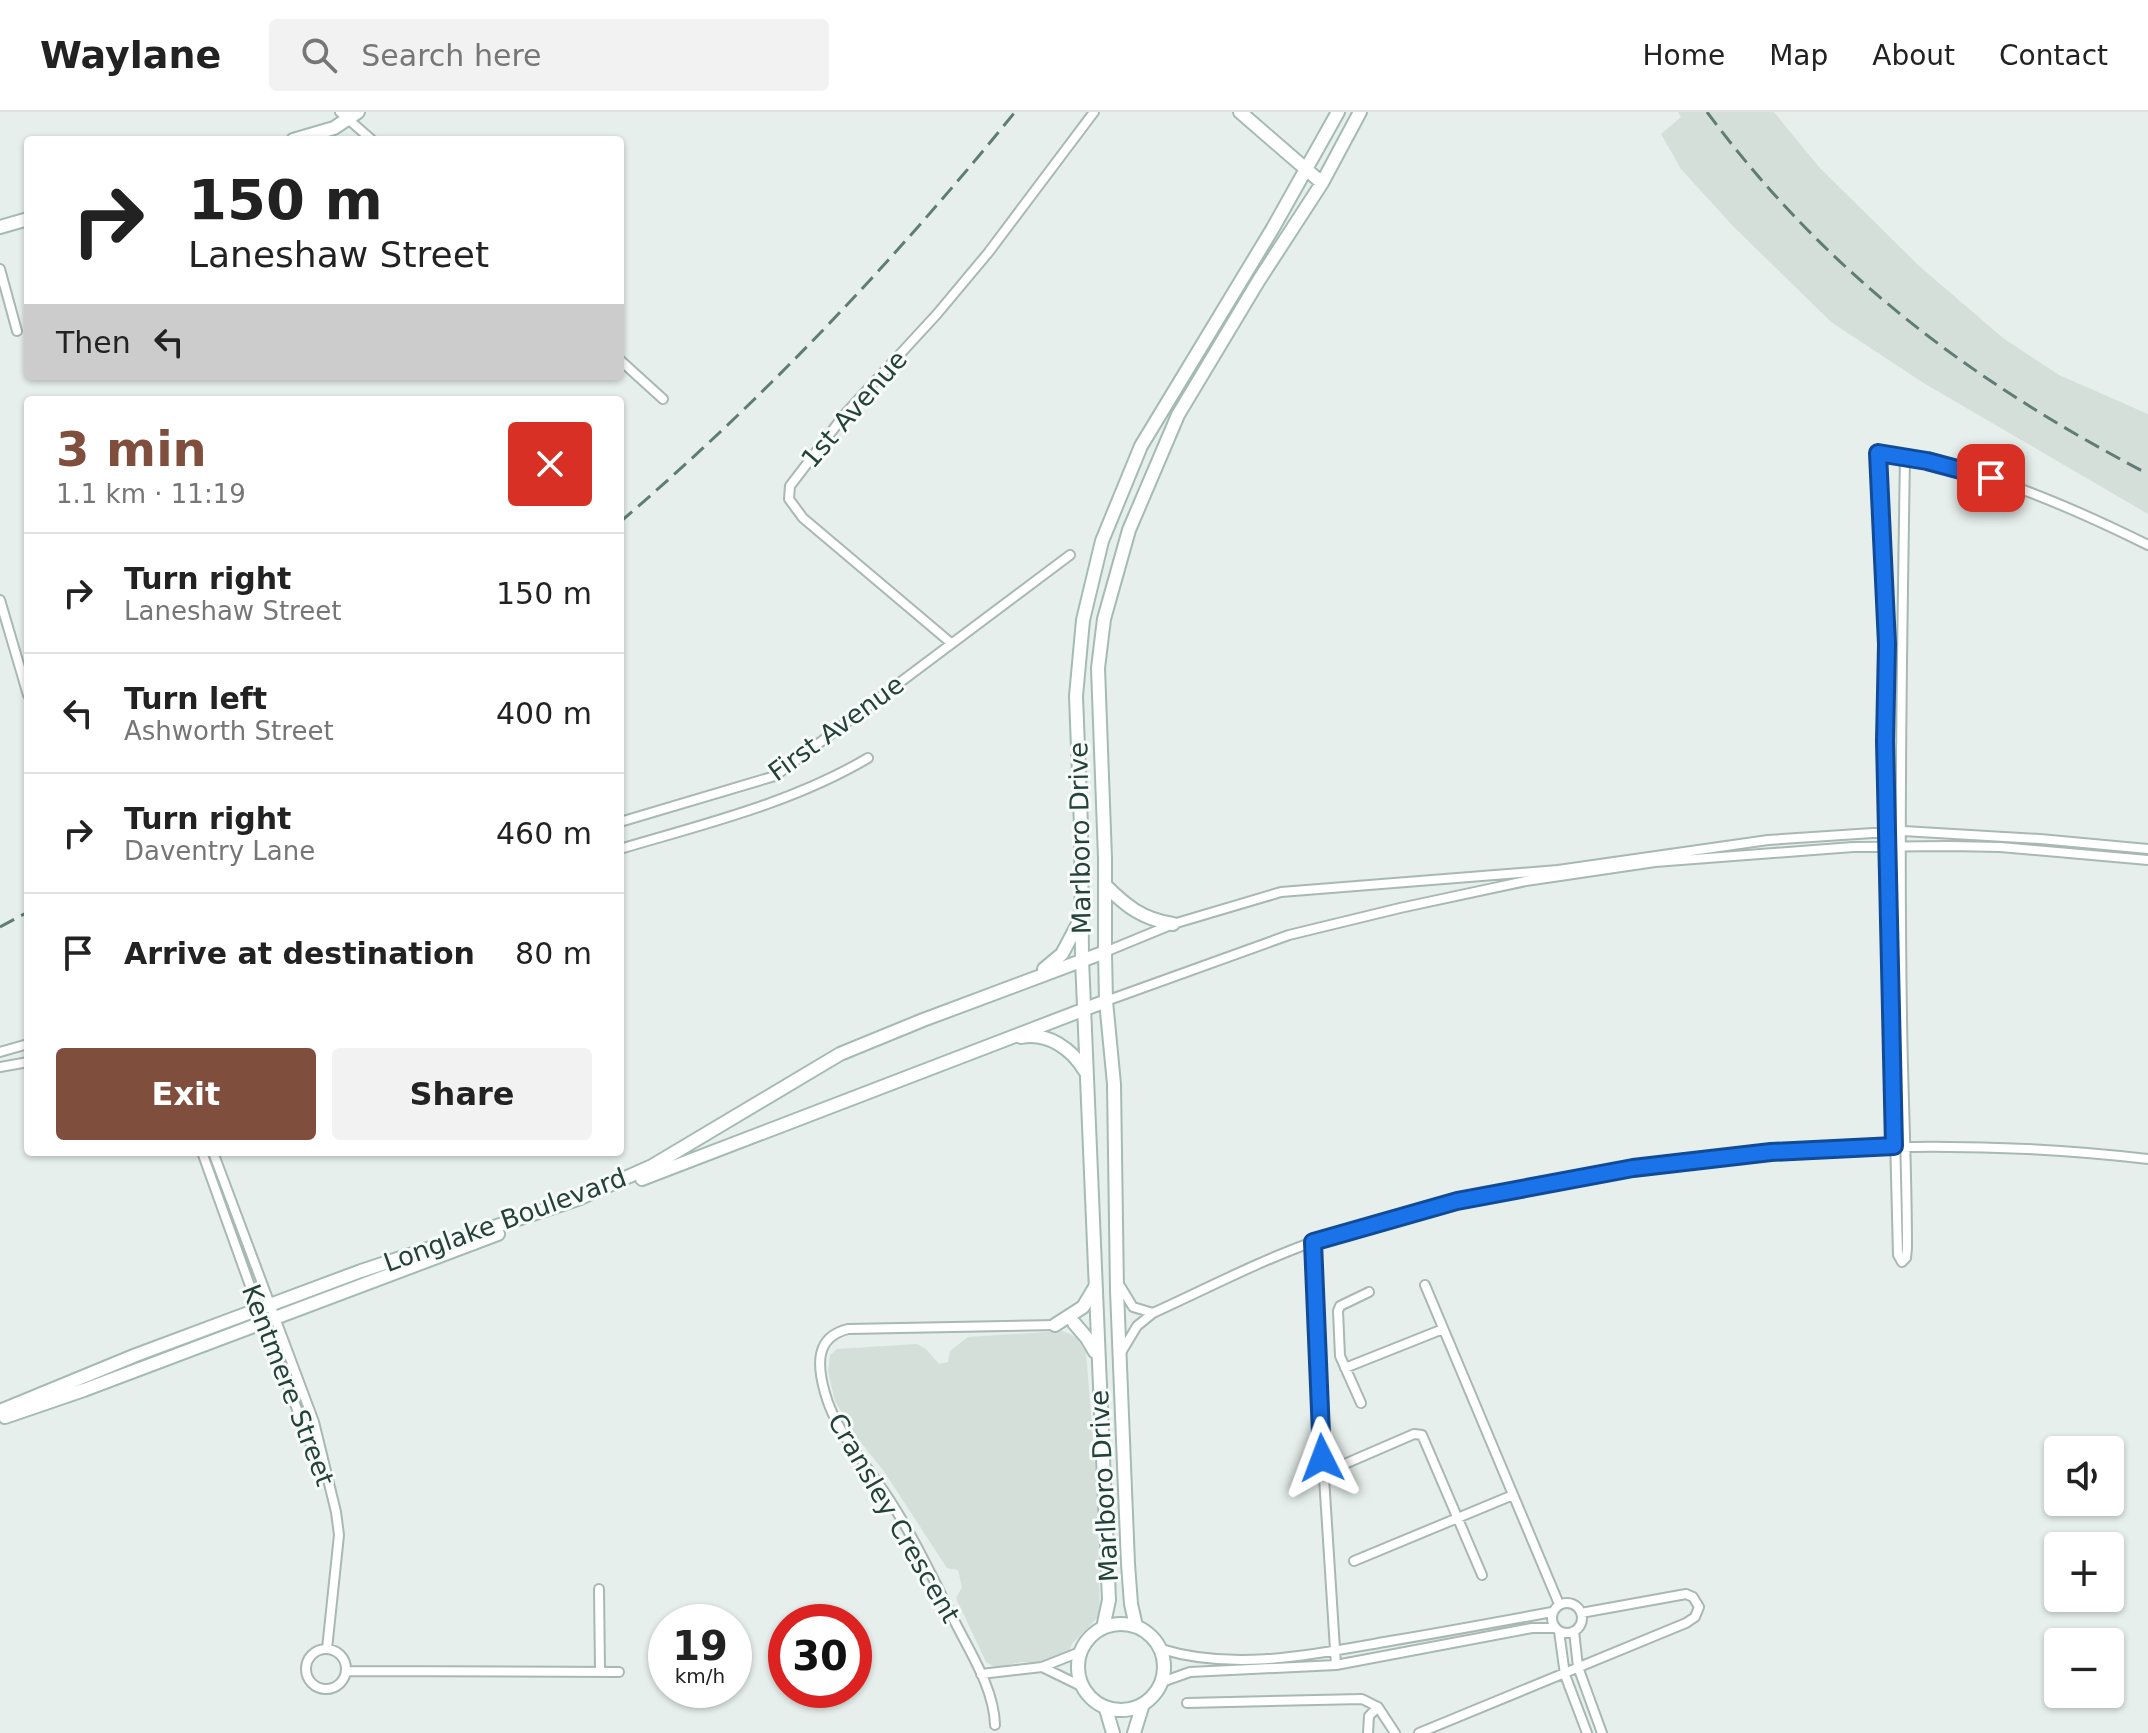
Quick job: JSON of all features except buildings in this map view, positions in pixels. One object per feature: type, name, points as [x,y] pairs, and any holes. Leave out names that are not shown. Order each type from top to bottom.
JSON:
[{"type":"main road","points":[[1240,112],[1322,183]]},
{"type":"main road","name":"Marlboro Drive","points":[[1103,1628],[1109,1600],[1082,959],[1076,696],[1083,620],[1102,541],[1141,446],[1338,112]]},
{"type":"main road","name":"Marlboro Drive","points":[[1136,1626],[1128,1564],[1114,1084],[1106,1001],[1098,668],[1104,619],[1116,570],[1147,483],[1178,415],[1322,183],[1360,112]]},
{"type":"main road","points":[[308,136],[349,115]]},
{"type":"main road","points":[[0,227],[24,220]]},
{"type":"main road","points":[[1105,885],[1133,911],[1154,921],[1173,924]]},
{"type":"main road","points":[[1032,978],[1062,954],[1082,915]]},
{"type":"main road","name":"Longlake Boulevard","points":[[653,1170],[840,1054],[1105,952]]},
{"type":"main road","name":"Longlake Boulevard","points":[[0,1419],[84,1390],[361,1271],[578,1199],[1106,1001]]},
{"type":"main road","points":[[1004,1040],[1028,1035],[1058,1043],[1079,1060],[1087,1074]]},
{"type":"main road","points":[[1097,1319],[1112,1308],[1118,1285]]},
{"type":"main road","points":[[1055,1325],[1083,1307],[1096,1286]]},
{"type":"main road","name":"Longlake Boulevard","points":[[0,1411],[136,1355],[266,1314]]},
{"type":"main road","points":[[1074,1323],[1099,1359]]},
{"type":"main road","points":[[1119,1624],[1136,1626],[1151,1635],[1161,1649],[1165,1665],[1162,1682],[1153,1697],[1143,1704],[1123,1711],[1106,1709],[1091,1700],[1081,1686],[1077,1669],[1080,1652],[1089,1638],[1103,1628],[1119,1624]]},
{"type":"main road","points":[[1134,1733],[1143,1704]]},
{"type":"main road","points":[[1106,1709],[1113,1733]]},
{"type":"street","name":"1st Avenue","points":[[951,643],[803,518],[789,499],[790,486],[845,414],[988,253],[1094,112]]},
{"type":"street","points":[[349,115],[368,136]]},
{"type":"street","points":[[0,269],[17,331]]},
{"type":"street","points":[[624,364],[663,399]]},
{"type":"street","points":[[1905,456],[1901,742],[1907,1255],[1902,1262],[1898,1255],[1894,1146],[1885,741],[1887,644],[1878,453],[1905,456],[1970,471],[2079,511],[2148,545]]},
{"type":"street","points":[[951,643],[1070,555]]},
{"type":"street","points":[[0,600],[24,681]]},
{"type":"street","name":"First Avenue","points":[[624,821],[775,776],[951,643]]},
{"type":"street","points":[[624,848],[771,802],[837,776],[868,758]]},
{"type":"street","points":[[1106,1001],[1289,935],[1656,854],[1768,840],[1903,831],[2148,849]]},
{"type":"street","points":[[1105,952],[1173,924],[1281,892],[1558,874],[1767,852],[2000,847],[2148,860]]},
{"type":"street","points":[[0,1052],[24,1045]]},
{"type":"street","points":[[0,1067],[24,1063]]},
{"type":"street","points":[[1122,1352],[1137,1326],[1153,1313],[1313,1242],[1457,1201],[1633,1168],[1771,1152],[1907,1145],[2034,1148],[2148,1159]]},
{"type":"street","name":"Kentmere Street","points":[[204,1156],[266,1314],[314,1422],[339,1535],[327,1649]]},
{"type":"street","name":"Kentmere Street","points":[[214,1156],[266,1314]]},
{"type":"street","points":[[1313,1242],[1319,1399],[1336,1665]]},
{"type":"street","points":[[1118,1285],[1133,1307],[1153,1313]]},
{"type":"street","points":[[1425,1285],[1559,1604]]},
{"type":"street","points":[[1361,1403],[1338,1349],[1338,1311],[1340,1306],[1369,1292]]},
{"type":"street","name":"Cransley Crescent","points":[[995,1725],[981,1674],[898,1515],[830,1408],[822,1379],[823,1346],[828,1337],[848,1329],[1055,1325],[1097,1319]]},
{"type":"street","points":[[1345,1368],[1443,1329]]},
{"type":"street","points":[[1347,1463],[1414,1434],[1422,1435],[1482,1575]]},
{"type":"street","points":[[1354,1561],[1513,1495]]},
{"type":"street","points":[[599,1589],[600,1671]]},
{"type":"street","points":[[1419,1733],[1686,1623],[1695,1617],[1699,1607],[1693,1597],[1686,1594],[1581,1613]]},
{"type":"street","points":[[1161,1649],[1212,1660],[1290,1658],[1552,1612],[1559,1604],[1575,1604],[1581,1613],[1581,1623],[1574,1631],[1578,1667],[1602,1733]]},
{"type":"street","points":[[1552,1612],[1564,1672],[1587,1733]]},
{"type":"street","points":[[1162,1682],[1190,1672],[1336,1665],[1532,1628],[1574,1631]]},
{"type":"street","points":[[327,1649],[339,1653],[346,1671],[341,1683],[331,1689],[317,1688],[311,1684],[306,1672],[309,1658],[327,1649]]},
{"type":"street","points":[[981,1674],[1042,1667],[1080,1652]]},
{"type":"street","points":[[1042,1667],[1062,1674],[1081,1686]]},
{"type":"street","points":[[346,1671],[619,1672]]},
{"type":"street","points":[[1187,1703],[1352,1697],[1378,1707],[1395,1733]]},
{"type":"street","points":[[1368,1733],[1369,1716],[1378,1707]]},
{"type":"shaded area","points":[[1678,112],[1774,112],[1819,167],[1918,265],[2003,338],[2059,375],[2148,414],[2148,514],[1922,382],[1831,322],[1732,225],[1681,169],[1661,134],[1681,117]]},
{"type":"shaded area","points":[[1063,1331],[1076,1337],[1086,1353],[1096,1475],[1100,1615],[1072,1644],[1068,1654],[1052,1663],[1021,1662],[996,1668],[986,1662],[956,1598],[962,1587],[958,1570],[947,1568],[883,1470],[854,1434],[835,1401],[828,1372],[830,1355],[837,1349],[917,1344],[939,1364],[948,1362],[950,1351],[968,1337]]},
{"type":"railway","points":[[624,519],[726,426],[827,326],[923,221],[1015,112]]},
{"type":"railway","points":[[1707,112],[1753,170],[1802,224],[1906,319],[2021,401],[2148,474]]},
{"type":"railway","points":[[0,927],[24,914]]},
{"type":"route","points":[[1322,1458],[1313,1242],[1457,1201],[1633,1168],[1771,1152],[1894,1146],[1885,741],[1887,644],[1878,453],[1905,456],[1991,478]]}]
